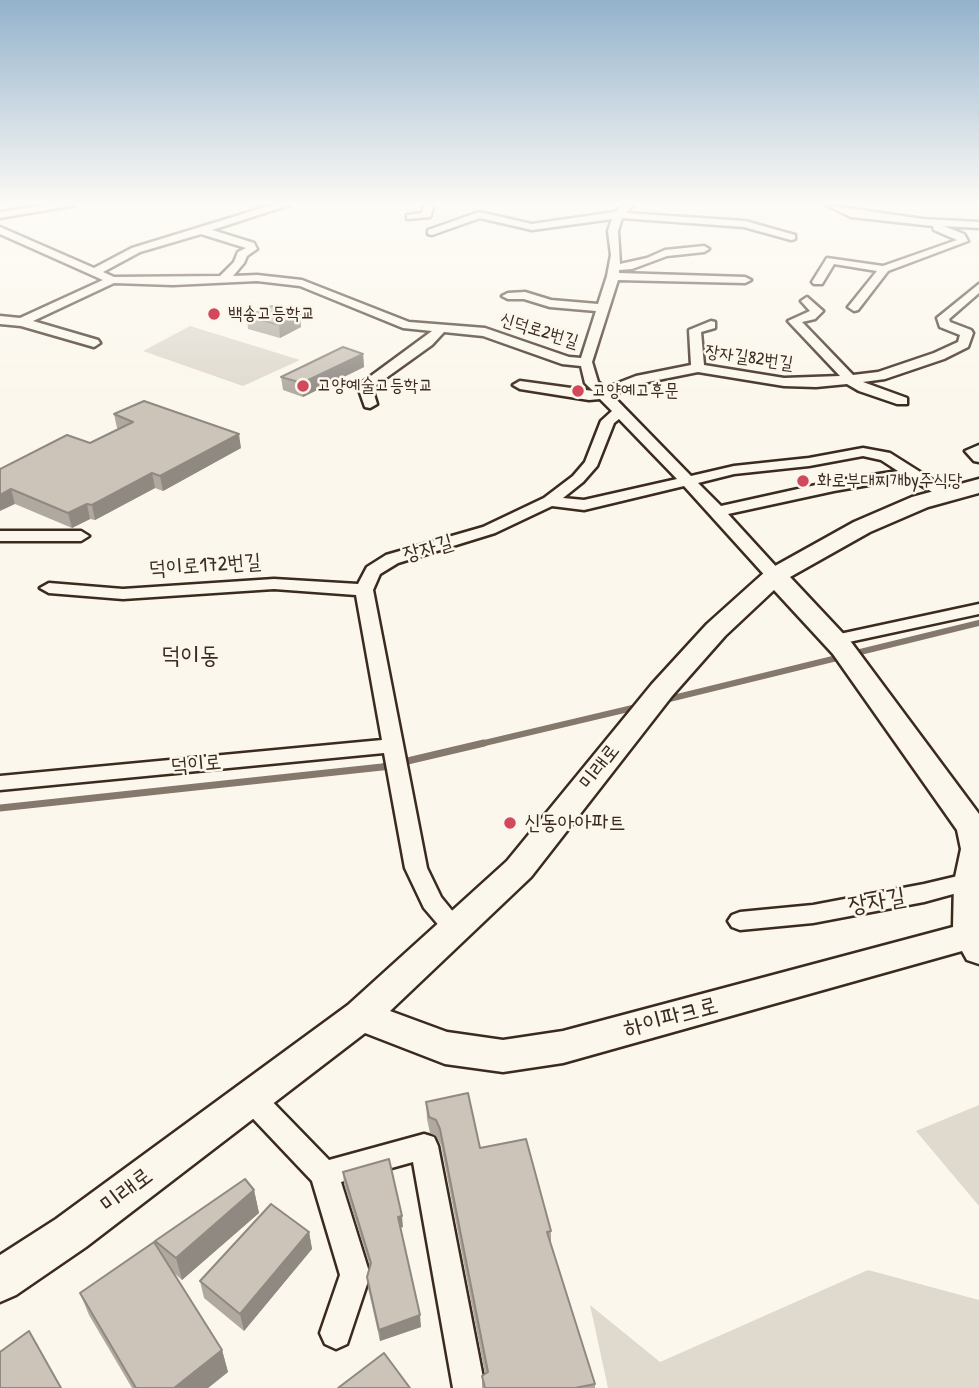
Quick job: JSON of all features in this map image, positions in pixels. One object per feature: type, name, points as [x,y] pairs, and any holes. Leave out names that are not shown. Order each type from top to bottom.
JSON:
[{"type":"street","name":"신덕로2번길","points":[[88,270],[112,280],[278,279],[302,283],[407,326],[485,332],[567,360],[586,362]]},
{"type":"street","points":[[93,272],[97,270]]},
{"type":"street","points":[[223,280],[233,270]]},
{"type":"street","points":[[613,271],[618,270]]},
{"type":"street","points":[[818,282],[825,270]]},
{"type":"street","points":[[854,307],[883,270]]},
{"type":"street","points":[[613,271],[746,280]]},
{"type":"street","points":[[613,271],[586,362],[592,383],[717,512],[845,653],[972,828],[977,849],[976,939]]},
{"type":"street","name":"신덕로2번길","points":[[22,323],[112,280]]},
{"type":"street","name":"장자길82번길","points":[[604,394],[641,379],[698,368],[784,382],[816,383],[851,380],[901,370],[964,344],[967,333],[944,324],[943,318],[974,299],[979,288]]},
{"type":"street","points":[[508,296],[525,295],[550,303],[603,308]]},
{"type":"street","name":"장자길82번길","points":[[807,300],[817,311],[811,316],[794,321],[851,380]]},
{"type":"street","points":[[0,320],[22,323],[94,343]]},
{"type":"street","points":[[698,368],[695,330],[711,326]]},
{"type":"street","points":[[370,404],[365,387],[428,342],[440,329]]},
{"type":"street","points":[[851,380],[902,401]]},
{"type":"street","points":[[520,385],[569,395],[604,394]]},
{"type":"street","name":"장자길","points":[[363,590],[373,571],[392,559],[489,530],[529,513],[549,500],[578,479],[592,463],[608,421],[621,411]]},
{"type":"street","points":[[979,449],[972,451],[979,458]]},
{"type":"street","points":[[549,500],[584,505],[686,479],[863,452],[885,456],[947,495]]},
{"type":"street","points":[[717,512],[834,486],[912,473]]},
{"type":"street","name":"미래로","points":[[0,1280],[71,1233],[361,1016],[519,869],[662,690],[716,631],[775,576],[862,527],[920,502],[979,486]]},
{"type":"street","points":[[0,536],[81,536]]},
{"type":"street","name":"덕이로172번길","points":[[49,588],[123,594],[274,584],[363,590]]},
{"type":"street","points":[[363,590],[416,869],[432,902],[455,929]]},
{"type":"street","points":[[845,653],[979,609]]},
{"type":"street","name":"덕이로","points":[[0,783],[394,751]]},
{"type":"street","name":"장자길","points":[[740,921],[826,911],[924,894],[975,881]]},
{"type":"street","name":"하이파크로","points":[[361,1016],[445,1048],[503,1056],[563,1047],[931,948],[976,939]]},
{"type":"street","points":[[251,1098],[324,1174],[355,1275],[336,1333]]},
{"type":"street","points":[[324,1174],[424,1146],[469,1388]]},
{"type":"shaded area","points":[[190,326],[300,360],[243,386],[143,351]]},
{"type":"shaded area","points":[[979,1105],[979,1206],[916,1131]]},
{"type":"shaded area","points":[[868,1270],[979,1300],[979,1388],[608,1388],[590,1305],[660,1362]]},
{"type":"building","points":[[272,306],[300,314],[279,325],[247,316]]},
{"type":"building","points":[[343,347],[363,354],[302,383],[281,377]]},
{"type":"building","points":[[144,401],[239,434],[160,476],[152,473],[92,505],[87,504],[68,513],[11,489],[0,495],[0,469],[67,435],[90,443],[133,422],[114,414]]},
{"type":"building","points":[[468,1093],[480,1148],[526,1139],[551,1231],[547,1232],[595,1384],[575,1388],[485,1388],[482,1376],[488,1372],[440,1129],[436,1120],[429,1117],[426,1102]]},
{"type":"building","points":[[389,1159],[402,1216],[398,1217],[420,1315],[379,1330],[367,1277],[371,1263],[343,1172]]},
{"type":"building","points":[[245,1179],[254,1190],[176,1258],[155,1241]]},
{"type":"building","points":[[271,1204],[309,1232],[240,1314],[200,1281]]},
{"type":"building","points":[[154,1242],[222,1350],[174,1388],[136,1388],[80,1293]]},
{"type":"building","points":[[29,1331],[61,1388],[0,1388],[0,1352]]},
{"type":"building","points":[[384,1353],[410,1388],[338,1388]]},
{"type":"waterway","points":[[852,654],[979,623]]},
{"type":"waterway","points":[[665,700],[841,657]]},
{"type":"waterway","points":[[476,745],[641,706]]},
{"type":"waterway","points":[[0,808],[382,767],[484,743]]},
{"type":"place","name":"백송고등학교","points":[[214,314]]},
{"type":"place","name":"고양예술고등학교","points":[[303,386]]},
{"type":"place","name":"고양예고후문","points":[[578,391]]},
{"type":"place","name":"화로부대찌개by주식당","points":[[803,481]]},
{"type":"place","name":"신동아아파트","points":[[510,823]]},
{"type":"district","name":"덕이동","points":[[190,657]]}]
